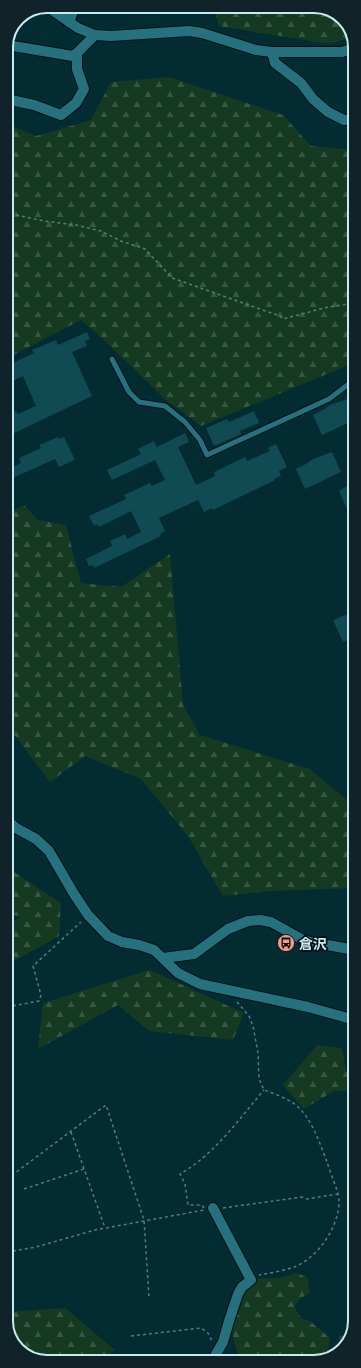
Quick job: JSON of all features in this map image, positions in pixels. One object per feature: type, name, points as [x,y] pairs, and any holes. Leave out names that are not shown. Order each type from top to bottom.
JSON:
[{"type":"street","points":[[56,13],[78,28],[95,35],[111,36],[189,31],[202,33],[256,50],[272,52],[342,52],[348,50]]},
{"type":"street","points":[[69,22],[72,13]]},
{"type":"street","points":[[13,45],[73,56],[95,35]]},
{"type":"street","points":[[272,52],[275,63],[301,83],[313,99],[328,112],[344,120],[348,120]]},
{"type":"street","points":[[13,100],[34,105],[61,115],[76,103],[84,89],[78,69],[77,53]]},
{"type":"street","points":[[13,825],[36,840],[49,851],[88,915],[108,936],[122,942],[139,944],[154,950],[178,973],[200,984],[308,1007],[348,1018]]},
{"type":"street","points":[[163,958],[194,954],[228,929],[248,921],[260,920],[271,922],[305,941],[348,949]]},
{"type":"street","points":[[209,1209],[251,1280],[242,1287],[238,1294],[228,1321],[224,1342],[216,1355]]},
{"type":"lane","points":[[112,360],[130,392],[139,402],[165,406],[185,422],[200,440],[207,455],[329,399],[348,385]]},
{"type":"path","points":[[13,214],[44,221],[76,225],[101,232],[145,249],[172,278],[280,316],[283,319],[324,308],[348,304]]},
{"type":"path","points":[[13,1007],[39,1001],[42,994],[33,966],[88,915]]},
{"type":"path","points":[[236,1001],[250,1016],[258,1052],[259,1079],[264,1090],[282,1097],[297,1106],[307,1119],[320,1144],[338,1194],[336,1220],[330,1234],[319,1249],[307,1260],[295,1267],[272,1273],[249,1276]]},
{"type":"path","points":[[209,1209],[202,1205],[188,1205],[185,1184],[180,1174],[190,1169],[211,1151],[264,1090]]},
{"type":"path","points":[[13,1174],[106,1105],[144,1220],[149,1297]]},
{"type":"path","points":[[71,1131],[105,1228]]},
{"type":"path","points":[[24,1189],[84,1169]]},
{"type":"path","points":[[13,1251],[36,1247],[105,1228],[144,1220],[209,1209],[302,1197],[307,1199],[338,1194]]},
{"type":"path","points":[[130,1336],[201,1328],[208,1333],[212,1340],[214,1355]]},
{"type":"green space","points":[[215,13],[317,13],[331,17],[337,21],[344,30],[347,39],[329,44],[219,26]]},
{"type":"green space","points":[[169,77],[283,115],[311,146],[348,149],[348,365],[201,426],[167,401],[103,339],[81,320],[13,355],[13,126],[36,136],[91,120],[111,82]]},
{"type":"green space","points":[[24,505],[38,520],[66,525],[81,583],[121,587],[170,554],[183,705],[200,735],[310,769],[348,801],[348,888],[270,891],[223,896],[188,836],[141,779],[85,756],[50,782],[13,734],[13,510]]},
{"type":"green space","points":[[13,870],[61,903],[59,936],[13,962],[13,922],[21,917],[13,915]]},
{"type":"green space","points":[[150,970],[244,1013],[233,1040],[149,1031],[118,1005],[38,1049],[43,1003]]},
{"type":"green space","points":[[317,1045],[342,1048],[346,1071],[348,1071],[348,1091],[334,1091],[304,1109],[283,1085]]},
{"type":"green space","points":[[297,1273],[308,1278],[310,1293],[301,1298],[294,1306],[301,1318],[311,1322],[330,1338],[328,1352],[314,1355],[239,1355],[235,1344],[232,1327],[235,1312],[244,1285],[257,1279],[279,1278]]},
{"type":"green space","points":[[65,1308],[115,1350],[107,1355],[44,1355],[34,1352],[24,1347],[17,1338],[13,1322],[13,1312]]},
{"type":"building","points":[[87,332],[90,339],[85,341],[87,346],[72,352],[92,396],[13,434],[13,412],[16,411],[18,414],[36,406],[23,376],[13,381],[13,363],[34,353],[32,350],[56,340],[58,345]]},
{"type":"building","points":[[348,399],[348,423],[322,435],[313,415],[330,405]]},
{"type":"building","points":[[254,411],[259,423],[240,431],[241,434],[214,446],[206,428],[227,419],[229,422]]},
{"type":"building","points":[[185,433],[189,442],[178,447],[196,485],[215,476],[214,472],[245,457],[247,461],[270,451],[268,448],[276,444],[287,467],[279,471],[281,476],[274,479],[275,480],[213,510],[212,508],[204,512],[198,500],[159,518],[165,531],[160,534],[161,536],[94,568],[93,565],[89,566],[86,559],[112,546],[110,541],[125,534],[127,539],[141,532],[131,511],[99,527],[97,524],[94,526],[89,516],[126,499],[124,495],[150,483],[152,486],[165,480],[155,460],[112,480],[107,470],[141,454],[138,449],[154,441],[157,447]]},
{"type":"building","points":[[58,437],[59,439],[64,437],[75,460],[59,467],[55,459],[13,478],[13,467],[21,463],[19,458],[41,448],[39,445]]},
{"type":"building","points":[[332,452],[341,472],[305,489],[296,469],[313,459]]},
{"type":"building","points":[[348,486],[348,511],[339,491]]},
{"type":"building","points":[[348,614],[348,640],[343,642],[333,620]]},
{"type":"building","points":[[339,1336],[344,1336],[340,1344]]},
{"type":"place","name":"倉沢","points":[[286,943]]}]
